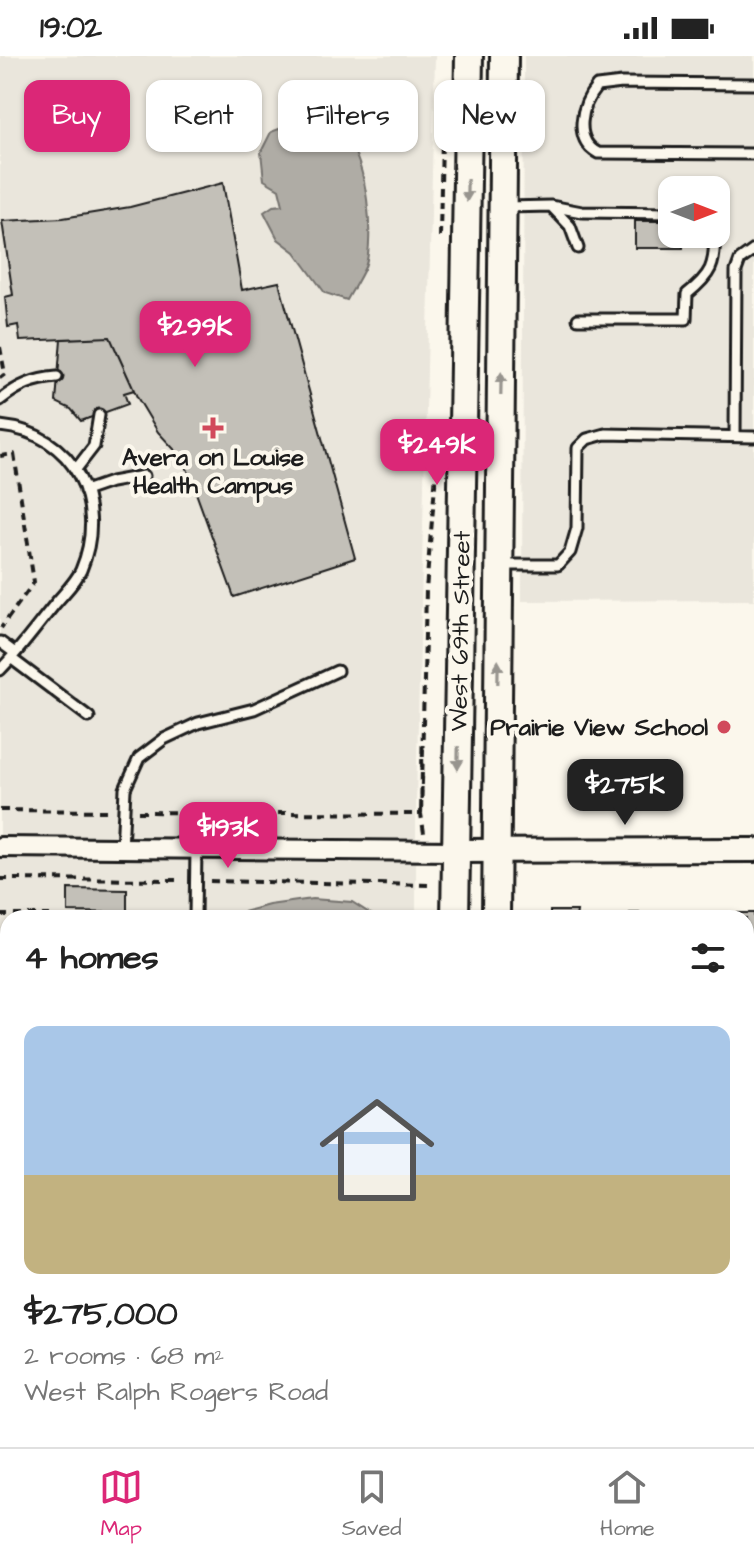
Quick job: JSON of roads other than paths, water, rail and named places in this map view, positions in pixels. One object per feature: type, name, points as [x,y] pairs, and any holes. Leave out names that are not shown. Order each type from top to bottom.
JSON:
[{"type":"main road","name":"West 69th Street","points":[[455,910],[469,56]]},
{"type":"main road","name":"West 69th Street","points":[[496,910],[504,56]]},
{"type":"street","points":[[0,847],[754,850]]},
{"type":"lane","points":[[754,84],[622,83],[597,86],[588,97],[583,116],[583,139],[588,148],[598,153],[754,154]]},
{"type":"lane","points":[[503,207],[551,206],[582,212],[658,213]]},
{"type":"lane","points":[[551,206],[570,226],[578,248]]},
{"type":"lane","points":[[578,319],[686,319],[687,294],[708,278],[714,261],[714,248]]},
{"type":"lane","points":[[735,436],[736,271],[740,260],[754,250]]},
{"type":"lane","points":[[0,400],[15,388],[36,378],[57,377]]},
{"type":"lane","points":[[77,468],[94,446],[99,415]]},
{"type":"lane","points":[[0,426],[18,428],[54,445],[77,468],[90,505],[90,539],[80,573],[0,670]]},
{"type":"lane","points":[[499,565],[558,565],[570,552],[577,528],[578,448],[587,439],[605,434],[754,437]]},
{"type":"lane","points":[[85,491],[144,476]]},
{"type":"lane","points":[[0,642],[89,717]]},
{"type":"lane","points":[[122,849],[125,789],[139,758],[164,739],[198,723],[254,709],[337,671]]},
{"type":"lane","points":[[195,910],[196,848]]},
{"type":"place","name":"Avera on Louise Health Campus","points":[[213,428]]},
{"type":"place","name":"Prairie View School","points":[[724,727]]}]
